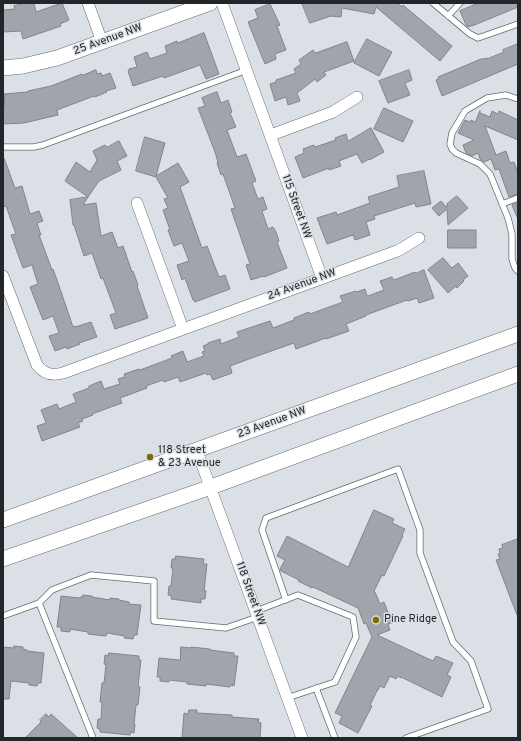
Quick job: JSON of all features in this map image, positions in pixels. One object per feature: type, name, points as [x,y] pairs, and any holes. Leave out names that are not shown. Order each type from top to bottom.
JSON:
[{"type":"main road","name":"25 Avenue NW","points":[[3,68],[40,63],[57,58],[210,3]]},
{"type":"main road","name":"23 Avenue NW","points":[[3,520],[518,334]]},
{"type":"main road","points":[[3,559],[211,487],[511,377],[518,370]]},
{"type":"street","points":[[88,3],[102,42]]},
{"type":"street","name":"115 Street NW","points":[[222,3],[322,278]]},
{"type":"street","points":[[271,135],[333,112],[357,97]]},
{"type":"street","points":[[137,203],[183,329]]},
{"type":"street","name":"24 Avenue NW","points":[[3,276],[37,365],[44,372],[56,375],[401,249],[419,238]]},
{"type":"street","name":"118 Street NW","points":[[197,451],[302,738]]},
{"type":"lane","points":[[433,3],[470,34],[478,38],[518,24]]},
{"type":"lane","points":[[448,16],[460,3]]},
{"type":"lane","points":[[3,147],[34,147],[43,145],[247,70]]},
{"type":"lane","points":[[518,99],[506,95],[487,98],[465,111],[452,133],[450,144],[456,153],[480,164],[490,174],[508,218],[512,234],[512,259],[515,268],[518,270]]},
{"type":"lane","points":[[502,204],[518,198]]},
{"type":"lane","points":[[286,600],[262,530],[266,518],[398,469],[420,530],[420,553],[453,642],[471,661],[488,709],[406,738]]},
{"type":"lane","points":[[3,616],[40,602],[52,590],[91,575],[154,581],[154,621],[226,628],[298,595],[353,617],[356,637],[335,682],[287,698]]},
{"type":"lane","points":[[40,602],[93,738]]},
{"type":"lane","points":[[316,688],[335,738]]},
{"type":"building","points":[[25,3],[34,3],[36,12],[62,3],[69,20],[60,24],[61,26],[23,39],[21,31],[3,32],[3,10],[15,9],[14,6]]},
{"type":"building","points":[[302,3],[398,3],[402,7],[403,5],[452,46],[440,61],[376,7],[374,14],[342,8],[341,17],[331,16],[310,23]]},
{"type":"building","points":[[479,3],[518,3],[518,7],[468,27],[460,11]]},
{"type":"building","points":[[270,4],[280,25],[277,26],[286,50],[275,54],[276,59],[265,64],[248,22],[258,18],[255,10]]},
{"type":"building","points":[[204,33],[219,74],[206,79],[200,65],[164,78],[163,76],[133,86],[128,71],[129,69],[137,67],[134,57],[147,52],[150,59],[167,53],[165,46]]},
{"type":"building","points":[[367,39],[392,52],[379,76],[354,63]]},
{"type":"building","points":[[347,42],[354,61],[324,72],[326,75],[317,82],[315,79],[297,93],[300,101],[288,105],[286,97],[275,101],[270,84],[276,82],[276,80],[296,73],[294,69],[301,64],[299,60],[313,50],[315,53]]},
{"type":"building","points":[[518,44],[518,64],[442,96],[436,80],[439,79],[438,77],[481,59],[487,59],[504,52],[503,50]]},
{"type":"building","points":[[96,70],[97,74],[101,73],[102,76],[110,73],[116,88],[57,110],[58,115],[24,123],[3,124],[3,105],[5,105],[4,94],[28,92],[51,86]]},
{"type":"building","points":[[409,70],[412,80],[405,83],[410,95],[388,103],[379,81]]},
{"type":"building","points":[[217,92],[221,103],[228,100],[232,112],[230,113],[236,127],[227,130],[237,157],[246,154],[256,181],[252,183],[258,199],[263,197],[267,209],[262,211],[268,229],[273,227],[276,232],[279,241],[277,242],[287,268],[264,277],[251,280],[246,265],[250,264],[231,209],[235,208],[223,174],[221,175],[215,152],[198,108],[205,106],[202,98]]},
{"type":"building","points":[[384,108],[413,121],[403,142],[374,129]]},
{"type":"building","points":[[480,111],[480,113],[490,117],[492,111],[498,114],[499,111],[518,120],[518,140],[485,126],[496,155],[506,151],[510,163],[514,162],[518,173],[518,194],[509,197],[499,169],[495,170],[491,159],[484,162],[480,159],[478,153],[472,156],[466,153],[463,145],[474,140],[458,133],[465,120],[475,122]]},
{"type":"building","points":[[371,128],[384,152],[362,163],[357,154],[339,161],[341,166],[329,170],[329,168],[303,178],[295,157],[304,153],[303,149],[314,145],[315,147],[336,140],[335,138],[346,134],[348,141]]},
{"type":"building","points":[[145,137],[165,143],[156,176],[178,163],[189,182],[180,187],[202,248],[207,246],[219,277],[225,275],[230,289],[195,302],[193,300],[185,278],[182,280],[177,265],[189,261],[182,243],[174,246],[163,210],[168,208],[164,199],[168,198],[156,177],[136,171]]},
{"type":"building","points":[[119,141],[127,156],[117,161],[121,170],[99,181],[88,197],[65,181],[76,162],[90,172],[97,160],[93,151],[105,145],[107,147]]},
{"type":"building","points":[[3,158],[15,188],[22,186],[30,214],[39,211],[43,221],[37,223],[41,235],[39,235],[52,270],[53,269],[73,327],[91,322],[97,337],[67,349],[66,347],[55,351],[49,336],[59,333],[53,316],[43,320],[30,287],[38,284],[32,265],[23,268],[11,235],[16,234],[6,206],[3,207]]},
{"type":"building","points":[[424,171],[431,204],[416,207],[415,203],[374,216],[375,219],[366,222],[370,235],[355,240],[353,235],[327,244],[317,218],[336,212],[337,215],[370,203],[368,197],[399,187],[397,176]]},
{"type":"building","points":[[457,196],[468,208],[448,225],[447,209],[439,216],[432,208],[441,201],[447,208],[447,204]]},
{"type":"building","points":[[88,197],[83,205],[96,203],[101,236],[112,232],[118,248],[123,246],[138,285],[137,286],[148,318],[115,329],[110,315],[116,313],[103,278],[101,279],[92,253],[84,256],[73,225],[70,200]]},
{"type":"building","points":[[518,203],[518,217],[517,217],[512,205]]},
{"type":"building","points":[[448,230],[476,230],[476,248],[448,248]]},
{"type":"building","points":[[443,258],[452,268],[458,263],[468,276],[457,288],[456,286],[448,293],[428,270]]},
{"type":"building","points":[[424,270],[434,298],[419,303],[417,298],[407,300],[374,312],[346,324],[349,331],[296,349],[294,343],[260,355],[230,366],[232,373],[213,380],[210,374],[207,375],[206,373],[180,382],[178,377],[146,386],[147,388],[120,398],[122,403],[82,419],[83,421],[78,423],[80,427],[42,441],[37,426],[46,423],[41,410],[57,404],[59,409],[76,402],[73,394],[89,388],[89,386],[101,381],[104,389],[120,384],[118,379],[125,377],[124,374],[139,369],[140,370],[172,358],[171,356],[183,351],[187,362],[204,356],[202,352],[205,351],[203,346],[208,343],[220,339],[221,344],[239,337],[237,332],[270,321],[273,328],[294,320],[294,318],[309,312],[310,314],[343,302],[340,296],[356,291],[365,289],[368,296],[384,290],[380,281],[392,277],[394,280]]},
{"type":"building","name":"Pine Ridge","points":[[374,510],[394,519],[392,523],[405,529],[384,576],[382,575],[374,591],[380,604],[384,602],[392,623],[388,624],[390,630],[377,635],[433,661],[436,656],[453,663],[447,675],[451,677],[442,697],[401,677],[398,676],[396,679],[390,676],[384,688],[380,686],[378,689],[370,705],[372,706],[358,733],[339,723],[342,716],[335,713],[372,637],[366,623],[364,624],[358,608],[313,587],[312,588],[281,571],[280,569],[285,560],[277,556],[287,536],[348,567]]},
{"type":"building","points":[[518,539],[517,615],[496,560],[500,559],[498,554],[500,554],[499,549],[503,548],[502,545]]},
{"type":"building","points":[[176,556],[204,559],[203,564],[207,564],[204,591],[206,591],[205,599],[201,599],[201,603],[171,599],[172,596],[168,595],[169,586],[171,586],[173,568],[171,568],[172,559],[175,559]]},
{"type":"building","points":[[83,595],[110,600],[110,598],[119,599],[129,602],[129,604],[141,605],[137,635],[134,635],[133,639],[107,633],[106,636],[88,634],[88,632],[70,629],[70,632],[61,631],[61,627],[57,627],[61,596],[79,598],[83,597]]},
{"type":"building","points":[[14,646],[23,647],[23,649],[27,651],[44,653],[41,683],[38,683],[37,686],[29,685],[29,683],[11,681],[9,699],[3,699],[3,647],[14,648]]},
{"type":"building","points":[[181,647],[210,649],[234,653],[234,656],[238,656],[234,686],[231,685],[230,687],[206,684],[206,686],[169,680],[169,682],[160,681],[160,677],[157,677],[159,658],[180,660]]},
{"type":"building","points":[[109,653],[139,656],[139,660],[141,660],[138,686],[140,687],[138,705],[136,705],[134,733],[131,732],[130,735],[100,732],[100,729],[97,728],[98,719],[101,719],[102,702],[100,702],[106,665],[104,664],[105,655],[108,656]]},
{"type":"building","points":[[189,710],[197,710],[197,713],[232,715],[232,717],[259,719],[258,722],[261,723],[260,738],[182,738],[184,713],[188,714]]},
{"type":"building","points":[[46,714],[49,717],[51,714],[78,738],[25,738],[41,722],[40,720]]},
{"type":"place","name":"118 Street & 23 Avenue","points":[[150,457]]},
{"type":"place","name":"Pine Ridge","points":[[376,620]]}]
